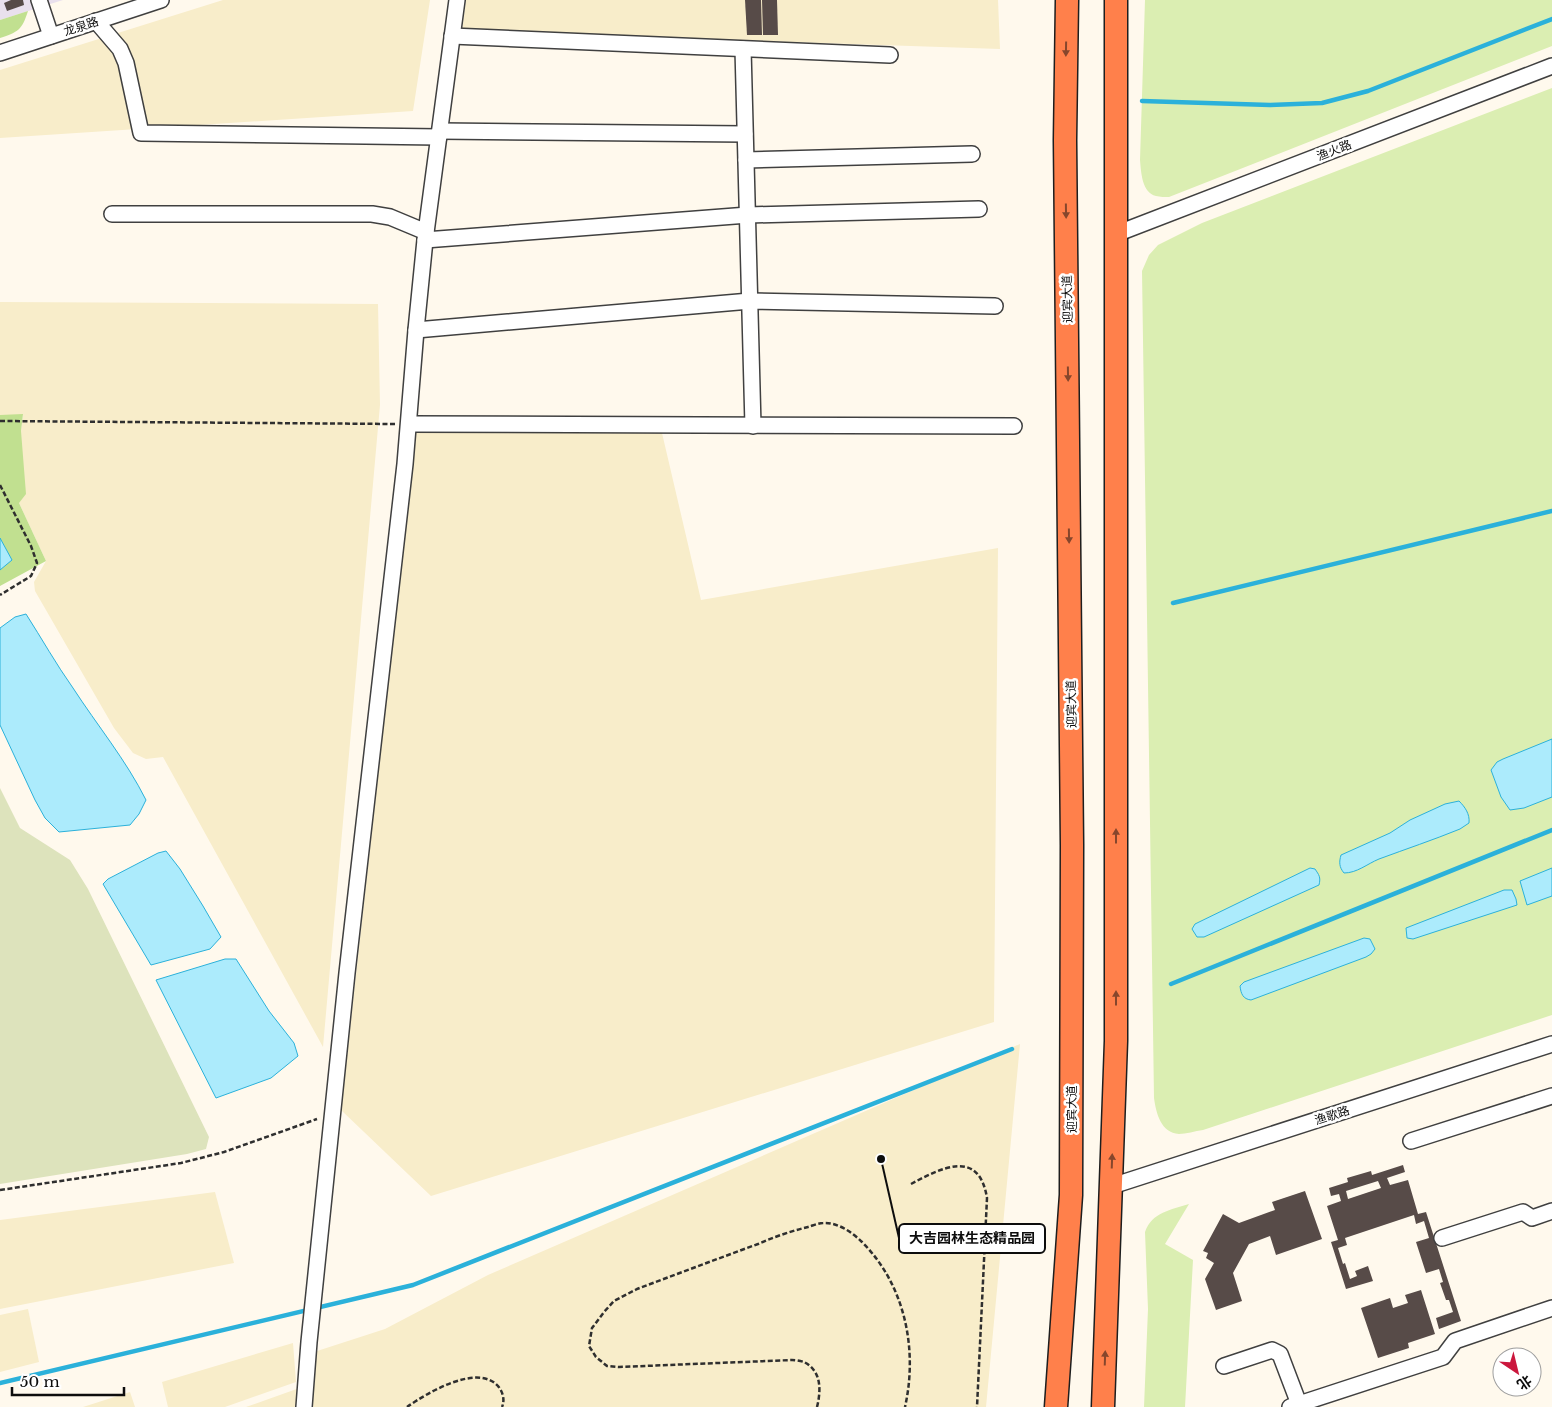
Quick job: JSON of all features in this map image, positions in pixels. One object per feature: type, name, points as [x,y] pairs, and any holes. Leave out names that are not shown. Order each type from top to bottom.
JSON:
[{"type":"highway","name":"迎宾大道","points":[[1056,1407],[1070,1195],[1072,845],[1065,150],[1067,0]]},
{"type":"highway","points":[[1103,1407],[1116,1041],[1116,0]]},
{"type":"street","points":[[39,0],[51,36]]},
{"type":"street","name":"龙泉路","points":[[0,53],[162,0]]},
{"type":"street","points":[[304,1407],[315,1278],[347,973],[405,464],[426,236],[456,0]]},
{"type":"street","points":[[96,21],[120,49],[126,63],[141,133],[745,134]]},
{"type":"street","points":[[452,36],[890,55]]},
{"type":"street","points":[[743,49],[754,426]]},
{"type":"street","name":"渔火路","points":[[1116,234],[1552,66]]},
{"type":"street","points":[[746,160],[972,154]]},
{"type":"street","points":[[112,214],[372,214],[390,217],[426,236],[748,216],[979,208]]},
{"type":"street","points":[[416,330],[750,300],[995,306]]},
{"type":"street","points":[[408,424],[1014,426]]},
{"type":"street","name":"渔歌路","points":[[1112,1186],[1552,1044]]},
{"type":"street","points":[[1411,1141],[1552,1096]]},
{"type":"street","points":[[1442,1238],[1523,1212],[1532,1218],[1552,1211]]},
{"type":"street","points":[[1224,1366],[1272,1350],[1280,1354],[1295,1405],[1443,1357],[1455,1341],[1552,1308]]},
{"type":"path","points":[[0,421],[408,424]]},
{"type":"path","points":[[0,485],[31,546],[36,563],[31,576],[0,595]]},
{"type":"path","points":[[0,1190],[181,1163],[224,1152],[332,1114]]},
{"type":"path","points":[[911,1184],[935,1171],[954,1166],[969,1168],[980,1176],[985,1184],[987,1198],[977,1407]]},
{"type":"path","points":[[817,1407],[820,1392],[818,1379],[813,1369],[804,1362],[792,1360],[607,1366],[596,1357],[589,1346],[592,1328],[614,1301],[637,1289],[790,1232],[823,1223],[839,1226],[855,1235],[872,1251],[888,1274],[897,1294],[906,1325],[910,1351],[910,1374],[905,1407]]},
{"type":"path","points":[[407,1407],[451,1383],[470,1377],[483,1377],[492,1380],[500,1388],[504,1401],[502,1407]]},
{"type":"shaded area","points":[[0,0],[63,0],[0,20]]},
{"type":"shaded area","points":[[223,0],[430,0],[413,111],[0,138],[0,70]]},
{"type":"shaded area","points":[[466,0],[998,0],[1000,49],[462,31]]},
{"type":"shaded area","points":[[0,302],[378,304],[380,405],[323,1047],[163,757],[146,759],[133,753],[114,728],[35,591],[34,582],[46,561],[19,503],[23,415],[0,415]]},
{"type":"shaded area","points":[[416,433],[662,433],[701,600],[998,548],[994,1022],[431,1196],[341,1110]]},
{"type":"shaded area","points":[[1020,1044],[986,1407],[246,1407],[305,1386],[314,1352],[385,1329],[488,1275]]},
{"type":"shaded area","points":[[215,1192],[234,1263],[0,1309],[0,1220]]},
{"type":"shaded area","points":[[28,1309],[39,1362],[0,1372],[0,1315]]},
{"type":"shaded area","points":[[293,1343],[296,1382],[225,1407],[168,1407],[162,1382]]},
{"type":"shaded area","points":[[130,1392],[135,1407],[83,1407]]},
{"type":"green space","points":[[1145,0],[1552,0],[1552,46],[1169,197],[1159,197],[1151,194],[1145,186],[1140,160]]},
{"type":"green space","points":[[28,11],[24,22],[18,29],[0,38],[0,20]]},
{"type":"green space","points":[[1552,88],[1552,1015],[1203,1130],[1182,1134],[1173,1133],[1160,1121],[1154,1098],[1142,271],[1149,255],[1158,245],[1202,223]]},
{"type":"green space","points":[[23,414],[21,431],[26,494],[19,503],[46,561],[0,586],[0,415]]},
{"type":"green space","points":[[0,788],[20,828],[70,860],[88,889],[209,1137],[206,1149],[187,1154],[0,1184]]},
{"type":"green space","points":[[1189,1204],[1165,1244],[1193,1260],[1185,1407],[1144,1407],[1148,1309],[1145,1232],[1148,1225],[1157,1216]]},
{"type":"water","points":[[0,538],[12,560],[0,570]]},
{"type":"water","points":[[26,614],[67,679],[130,771],[146,800],[139,814],[130,825],[59,832],[45,818],[35,800],[0,725],[0,628],[15,617]]},
{"type":"water","points":[[1552,739],[1552,797],[1524,808],[1510,810],[1501,797],[1491,770],[1497,762]]},
{"type":"water","points":[[1459,801],[1469,817],[1469,823],[1460,829],[1379,859],[1353,872],[1344,873],[1342,871],[1340,864],[1341,855],[1390,833],[1410,820],[1445,804]]},
{"type":"water","points":[[166,851],[180,869],[221,937],[210,949],[151,965],[103,884],[108,879],[158,853]]},
{"type":"water","points":[[1310,868],[1315,869],[1319,875],[1319,885],[1204,937],[1197,937],[1192,929],[1195,924]]},
{"type":"water","points":[[1552,868],[1552,896],[1527,905],[1520,881]]},
{"type":"water","points":[[1504,890],[1512,890],[1517,905],[1413,939],[1407,938],[1406,928]]},
{"type":"water","points":[[1364,938],[1370,939],[1375,949],[1366,957],[1251,1000],[1246,999],[1242,994],[1240,986],[1244,982]]},
{"type":"water","points":[[225,959],[236,959],[269,1011],[294,1043],[298,1056],[271,1078],[216,1098],[156,980]]},
{"type":"building","points":[[11,0],[23,0],[24,5],[7,11],[4,3]]},
{"type":"building","points":[[745,0],[761,0],[762,35],[747,35]]},
{"type":"building","points":[[762,0],[777,0],[778,35],[763,35]]},
{"type":"building","points":[[1403,1165],[1405,1172],[1387,1178],[1390,1185],[1408,1180],[1418,1214],[1426,1212],[1461,1321],[1439,1329],[1436,1318],[1453,1312],[1440,1283],[1443,1282],[1439,1269],[1426,1273],[1416,1242],[1429,1238],[1424,1221],[1416,1224],[1414,1215],[1345,1238],[1347,1245],[1338,1248],[1350,1279],[1357,1276],[1355,1271],[1368,1266],[1373,1281],[1346,1289],[1331,1242],[1338,1240],[1327,1206],[1341,1201],[1339,1194],[1331,1196],[1329,1188],[1348,1182],[1347,1178],[1371,1171],[1372,1175]],"holes":[[[1378,1181],[1381,1188],[1348,1199],[1346,1191]]]},
{"type":"building","points":[[1305,1191],[1322,1239],[1276,1255],[1270,1236],[1249,1244],[1233,1273],[1242,1301],[1216,1310],[1205,1279],[1214,1263],[1206,1258],[1208,1253],[1203,1251],[1223,1214],[1239,1223],[1275,1210],[1272,1202]]},
{"type":"building","points":[[1421,1290],[1435,1334],[1408,1343],[1409,1348],[1378,1358],[1361,1308],[1390,1298],[1393,1308],[1408,1303],[1405,1295]]},
{"type":"waterway","points":[[1142,101],[1270,105],[1322,103],[1368,91],[1552,19]]},
{"type":"waterway","points":[[1173,603],[1552,511]]},
{"type":"waterway","points":[[1171,984],[1552,830]]},
{"type":"waterway","points":[[0,1383],[413,1285],[1012,1049]]},
{"type":"place","name":"大吉园林生态精品园","points":[[881,1159]]}]
